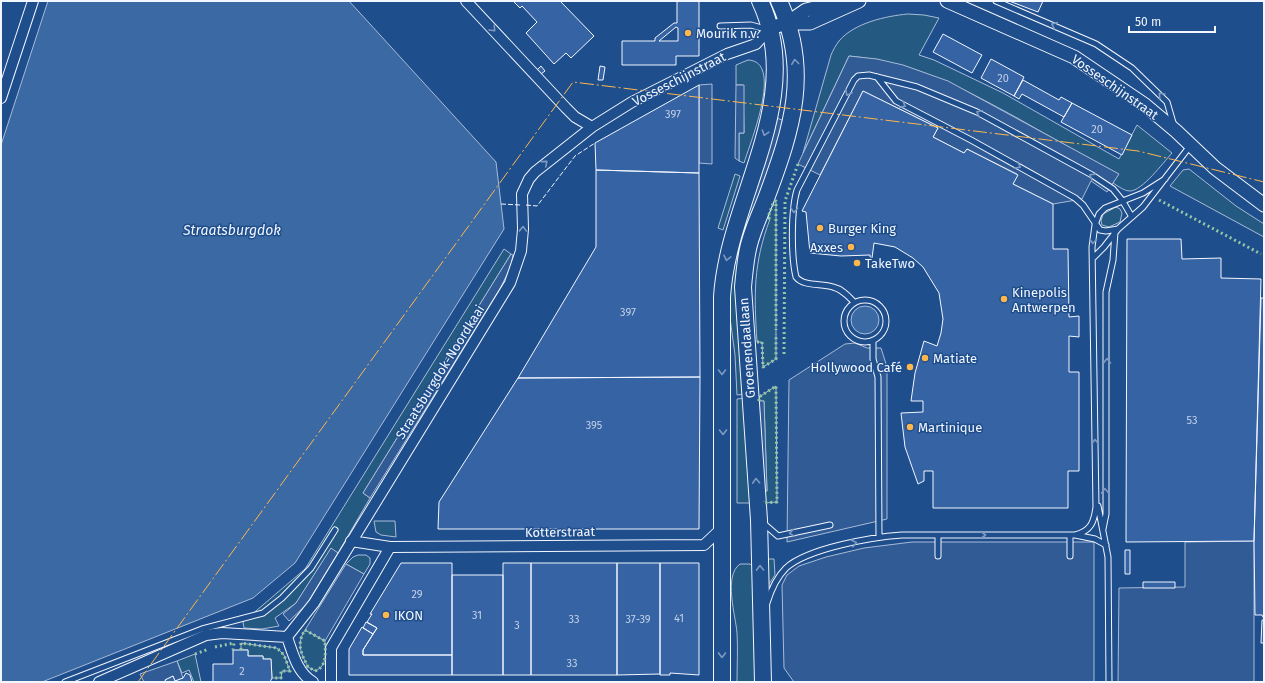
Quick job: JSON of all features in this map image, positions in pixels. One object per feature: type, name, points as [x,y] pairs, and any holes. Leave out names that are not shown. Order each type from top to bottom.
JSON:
[{"type":"main road","name":"Groenendaallaan","points":[[722,682],[723,527],[721,316],[723,278],[730,241],[771,112],[775,78],[770,28],[760,1]]},
{"type":"main road","name":"Groenendaallaan","points":[[763,682],[759,520],[743,287],[747,253],[785,146],[793,117],[796,72],[787,23],[779,1]]},
{"type":"street","points":[[1,98],[33,1]]},
{"type":"street","points":[[466,1],[570,113],[592,127]]},
{"type":"street","points":[[787,23],[806,10],[845,1]]},
{"type":"street","points":[[770,28],[787,23],[810,23],[859,1]]},
{"type":"street","name":"Vosseschijnstraat","points":[[947,1],[1074,56],[1145,105],[1227,178],[1264,204]]},
{"type":"street","name":"Vosseschijnstraat","points":[[523,207],[522,194],[529,178],[556,154],[592,127],[632,102],[714,61],[742,48],[756,44],[770,28]]},
{"type":"street","name":"Straatsburgdok-Noordkaai","points":[[287,637],[314,603],[510,283],[521,251],[523,207]]},
{"type":"street","name":"Kotterstraat","points":[[390,547],[704,545],[723,527]]},
{"type":"street","points":[[331,682],[331,648],[390,547],[351,541]]},
{"type":"street","points":[[99,682],[206,635],[222,633],[287,637],[297,666],[306,678],[312,682]]},
{"type":"lane","points":[[996,1],[1096,44],[1132,68],[1167,102],[1176,131]]},
{"type":"lane","points":[[720,26],[750,25],[770,28]]},
{"type":"lane","points":[[854,302],[841,290],[833,287],[802,282],[796,277],[793,212],[798,190],[854,80],[858,76],[864,75],[877,77],[917,87],[977,112],[1092,175],[1113,189],[1122,200],[1132,217]]},
{"type":"lane","points":[[877,77],[896,101],[971,140],[1075,198],[1083,205],[1095,225],[1100,230],[1116,230]]},
{"type":"lane","points":[[1093,258],[1104,247],[1116,230],[1143,207],[1190,146]]},
{"type":"lane","points":[[1072,535],[1087,530],[1092,524],[1095,516],[1092,247],[1095,225],[1099,214],[1105,208],[1143,193],[1164,179]]},
{"type":"lane","points":[[1103,530],[1106,514],[1106,292],[1113,260],[1116,230]]},
{"type":"lane","points":[[859,300],[871,300],[884,311],[886,323],[882,333],[873,340],[861,342],[856,340],[847,332],[844,316],[846,310],[854,302],[859,300]]},
{"type":"lane","points":[[873,340],[873,359],[878,377],[880,537]]},
{"type":"lane","points":[[1095,495],[1106,545],[1109,567],[1109,682]]},
{"type":"lane","points":[[759,520],[778,536],[830,525]]},
{"type":"lane","points":[[65,682],[202,629],[263,613],[282,598],[311,568],[335,530]]},
{"type":"lane","points":[[762,621],[772,587],[787,567],[816,553],[880,537],[902,535],[1072,535],[1099,540],[1106,545]]},
{"type":"lane","points":[[938,535],[938,556]]},
{"type":"lane","points":[[1070,556],[1072,535]]},
{"type":"shaded area","points":[[908,14],[939,18],[919,55],[934,60],[1003,93],[1119,159],[1137,125],[1172,153],[1146,182],[1135,190],[1126,190],[1113,183],[1118,174],[1019,119],[957,87],[938,78],[896,64],[874,59],[849,56],[803,153],[831,55],[839,41],[853,29],[862,25],[880,19]]},
{"type":"shaded area","points":[[849,56],[877,59],[903,65],[948,81],[1119,174],[1107,192],[1091,181],[1082,199],[1053,204],[1013,184],[1017,174],[967,149],[964,153],[933,137],[938,128],[863,91],[820,175],[798,164]]},
{"type":"shaded area","points":[[748,60],[758,64],[763,74],[764,88],[762,104],[744,163],[739,161],[739,133],[744,133],[743,85],[736,85],[736,65]]},
{"type":"shaded area","points":[[712,84],[712,164],[699,163],[699,85]]},
{"type":"shaded area","points":[[736,85],[744,85],[744,133],[739,133],[739,161],[735,158]]},
{"type":"shaded area","points":[[777,118],[784,121],[743,245],[736,243]]},
{"type":"shaded area","points":[[1189,169],[1236,206],[1264,224],[1264,237],[1170,186],[1183,170]]},
{"type":"shaded area","points":[[735,174],[740,176],[723,230],[718,228]]},
{"type":"shaded area","points":[[774,201],[776,201],[776,359],[763,367],[762,342],[757,342],[755,294],[760,251],[770,219],[768,217]]},
{"type":"shaded area","points":[[1116,207],[1120,209],[1122,213],[1120,222],[1109,227],[1102,225],[1101,221],[1103,214]]},
{"type":"shaded area","points":[[736,243],[743,245],[746,394],[737,395],[735,355],[728,303]]},
{"type":"shaded area","points":[[504,249],[511,254],[363,493],[370,498],[338,553],[331,549],[296,603],[275,618],[279,626],[262,629],[244,628],[243,622],[305,569]]},
{"type":"shaded area","points":[[511,254],[513,255],[511,266],[500,289],[370,498],[363,493]]},
{"type":"shaded area","points":[[855,343],[867,348],[881,348],[887,367],[887,519],[787,542],[789,380],[845,344]]},
{"type":"shaded area","points":[[776,386],[777,502],[764,503],[764,491],[767,491],[764,401],[759,401],[759,397]]},
{"type":"shaded area","points":[[746,398],[751,503],[737,503],[737,399]]},
{"type":"shaded area","points":[[759,401],[764,401],[767,491],[764,491]]},
{"type":"shaded area","points":[[374,521],[395,521],[396,537],[381,535],[376,532]]},
{"type":"shaded area","points":[[1254,541],[1254,682],[1118,682],[1119,588],[1185,587],[1185,542]]},
{"type":"shaded area","points":[[912,542],[1094,542],[1094,682],[794,682],[784,668],[782,585],[787,575],[799,566],[826,557],[864,548]]},
{"type":"shaded area","points":[[331,548],[338,553],[307,604],[289,621],[283,614],[296,603]]},
{"type":"shaded area","points":[[358,555],[366,555],[370,558],[370,564],[364,574],[346,564],[353,557]]},
{"type":"shaded area","points":[[766,559],[774,559],[775,575],[767,587]]},
{"type":"shaded area","points":[[346,564],[364,574],[325,641],[305,630]]},
{"type":"shaded area","points":[[740,564],[750,564],[753,567],[756,682],[737,682],[737,633],[731,587],[735,570]]},
{"type":"shaded area","points":[[305,630],[325,641],[324,662],[319,669],[315,671],[308,667],[300,648],[302,635]]},
{"type":"shaded area","points":[[241,643],[277,648],[284,655],[290,671],[282,671],[281,678],[272,678],[271,659],[263,659],[263,656],[248,656],[248,650],[241,650]]},
{"type":"shaded area","points":[[195,654],[201,682],[194,682],[189,670],[182,673],[177,661]]},
{"type":"shaded area","points":[[177,661],[183,678],[175,681],[173,676],[165,680],[166,682],[144,682],[140,674]]},
{"type":"water","name":"Straatsburgdok","points":[[48,1],[349,1],[496,162],[504,229],[295,563],[253,598],[42,682],[1,682],[1,145]]},
{"type":"water","points":[[865,306],[871,307],[875,310],[878,314],[878,326],[875,330],[871,333],[865,334],[859,333],[855,330],[852,326],[851,320],[852,314],[855,310],[859,307]]},
{"type":"building","points":[[513,1],[560,1],[594,36],[571,58],[566,53],[554,64],[526,33],[537,22],[522,6],[520,8]]},
{"type":"building","name":"Mourik n.v.","points":[[677,1],[699,1],[699,56],[676,56],[676,65],[622,65],[622,41],[655,41],[655,38],[674,23],[677,23]],"holes":[[[676,27],[678,28],[678,41],[659,41]]]},
{"type":"building","points":[[1009,1],[1043,1],[1038,12]]},
{"type":"building","points":[[943,34],[982,55],[972,73],[933,52]]},
{"type":"building","points":[[991,59],[1024,77],[1014,96],[981,78]]},
{"type":"building","points":[[541,66],[545,71],[541,74],[537,70]]},
{"type":"building","points":[[600,66],[605,67],[603,80],[598,80]]},
{"type":"building","points":[[1023,80],[1059,100],[1061,97],[1072,103],[1064,117],[1022,94],[1019,99],[1014,96]]},
{"type":"building","points":[[699,85],[699,173],[596,170],[595,143]]},
{"type":"building","name":"Kinepolis Antwerpen","points":[[863,91],[938,128],[933,137],[964,153],[967,149],[1018,175],[1013,184],[1053,204],[1053,249],[1068,249],[1069,317],[1079,316],[1079,337],[1069,336],[1069,372],[1079,372],[1079,471],[1068,471],[1068,508],[933,508],[933,471],[924,471],[924,481],[918,484],[905,447],[901,413],[923,412],[923,401],[911,401],[915,373],[924,341],[937,346],[941,333],[943,319],[939,293],[923,267],[913,258],[895,247],[874,243],[872,258],[870,255],[841,256],[810,253],[806,212],[802,211]]},
{"type":"building","points":[[1072,103],[1132,135],[1122,155],[1061,122]]},
{"type":"building","points":[[596,170],[699,173],[700,377],[518,378],[596,247]]},
{"type":"building","points":[[1127,239],[1181,239],[1182,259],[1221,258],[1221,278],[1261,279],[1254,541],[1126,542]]},
{"type":"building","points":[[1261,298],[1264,298],[1264,619],[1262,615],[1255,615],[1254,541]]},
{"type":"building","points":[[700,377],[699,529],[438,529],[439,502],[518,378]]},
{"type":"building","points":[[1125,550],[1130,550],[1130,574],[1125,574]]},
{"type":"building","points":[[401,563],[452,563],[452,655],[363,655],[363,650],[377,628],[367,622],[372,614],[370,614]]},
{"type":"building","points":[[503,563],[531,563],[531,675],[503,675]]},
{"type":"building","points":[[531,563],[617,563],[617,675],[531,675]]},
{"type":"building","points":[[617,563],[660,563],[660,674],[617,675]]},
{"type":"building","points":[[660,563],[699,563],[699,675],[670,673],[670,675],[660,675]]},
{"type":"building","points":[[452,575],[503,575],[503,675],[452,675]]},
{"type":"building","points":[[1143,582],[1175,582],[1175,588],[1143,588]]},
{"type":"building","points":[[1262,620],[1264,620],[1264,643],[1261,643]]},
{"type":"building","points":[[366,622],[377,628],[373,634],[363,628]]},
{"type":"building","points":[[362,627],[373,634],[363,650],[363,655],[452,655],[452,675],[349,675],[349,649]]},
{"type":"building","points":[[233,650],[248,650],[248,656],[263,656],[263,659],[271,659],[272,678],[270,682],[213,682],[213,664],[233,664]]},
{"type":"building","points":[[186,673],[190,675],[192,682],[166,682],[165,680],[173,676],[175,681],[183,678]]},
{"type":"hedge","points":[[784,354],[785,201],[798,164]]},
{"type":"hedge","points":[[1159,200],[1261,254]]},
{"type":"hedge","points":[[770,219],[768,217],[774,201],[776,201],[776,330]]},
{"type":"hedge","points":[[757,342],[762,342],[763,367],[776,359],[776,334]]},
{"type":"hedge","points":[[759,401],[759,397],[776,386],[777,502],[764,503],[764,501]]},
{"type":"hedge","points":[[305,630],[325,641],[324,662],[322,666],[315,671],[308,667],[300,648],[302,635],[305,630]]},
{"type":"hedge","points":[[215,647],[234,643],[233,650]]},
{"type":"hedge","points":[[241,650],[241,643],[277,648],[284,655],[290,671],[281,671],[281,678],[272,678]]},
{"type":"hedge","points":[[195,654],[209,649]]},
{"type":"fence","points":[[526,205],[537,206],[575,156],[595,143]]},
{"type":"fence","points":[[501,204],[520,205]]},
{"type":"power","points":[[138,682],[573,82],[1138,151],[1264,182]]},
{"type":"place","name":"Mourik n.v.","points":[[688,33]]},
{"type":"place","name":"Burger King","points":[[820,228]]},
{"type":"place","name":"Axxes","points":[[851,247]]},
{"type":"place","name":"TakeTwo","points":[[857,263]]},
{"type":"place","name":"Kinepolis Antwerpen","points":[[1004,299]]},
{"type":"place","name":"Matiate","points":[[925,358]]},
{"type":"place","name":"Hollywood Café","points":[[910,367]]},
{"type":"place","name":"Martinique","points":[[910,427]]},
{"type":"place","name":"IKON","points":[[386,615]]}]
